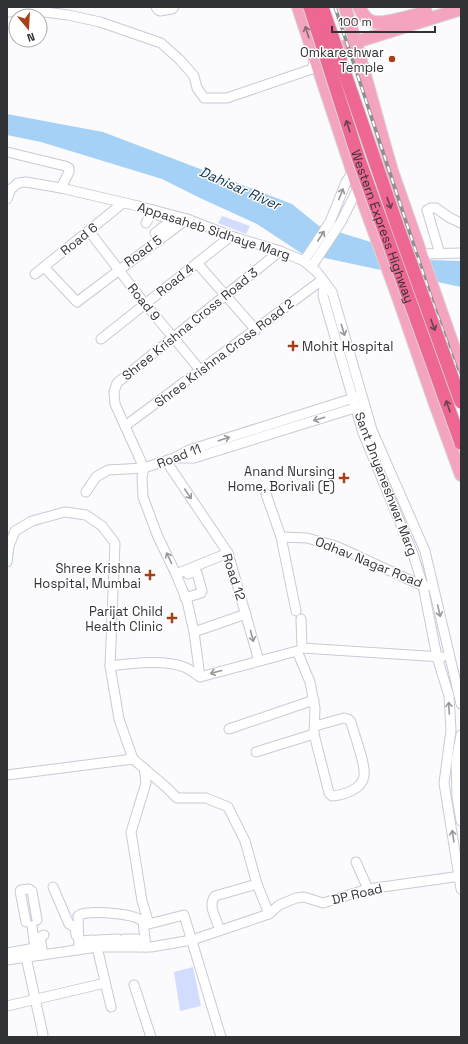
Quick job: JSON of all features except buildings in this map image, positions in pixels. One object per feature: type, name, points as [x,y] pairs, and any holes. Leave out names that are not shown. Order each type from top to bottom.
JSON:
[{"type":"highway","name":"Western Express Highway","points":[[310,7],[358,157],[461,443]]},
{"type":"highway","name":"Western Express Highway","points":[[322,7],[396,225],[461,402]]},
{"type":"main road","points":[[298,7],[358,188],[461,475]]},
{"type":"main road","points":[[345,7],[393,174],[461,368]]},
{"type":"main road","points":[[359,7],[366,18],[373,22],[383,22],[443,7]]},
{"type":"main road","points":[[315,58],[356,42],[461,9]]},
{"type":"main road","points":[[372,228],[420,253]]},
{"type":"street","points":[[156,7],[160,11],[172,9],[174,7]]},
{"type":"street","points":[[7,12],[37,11],[68,14],[100,22],[161,43],[180,60],[194,76],[198,88],[204,98],[227,98],[312,69],[315,58]]},
{"type":"street","points":[[7,152],[65,166],[68,168],[69,172],[61,188]]},
{"type":"street","points":[[310,257],[332,218],[346,182],[353,172],[388,157]]},
{"type":"street","points":[[310,257],[341,222],[358,188],[393,174]]},
{"type":"street","name":"Appasaheb Sidhaye Marg","points":[[7,199],[11,189],[18,183],[26,182],[61,188],[123,203],[152,212],[187,219],[231,236],[280,251],[310,257],[312,266],[323,282]]},
{"type":"street","name":"Road 6","points":[[35,274],[89,232],[123,203]]},
{"type":"street","points":[[440,254],[427,210],[436,208],[450,218],[461,223]]},
{"type":"street","points":[[146,223],[152,212],[169,219],[162,231]]},
{"type":"street","name":"Road 5","points":[[44,267],[77,302],[119,269],[162,231],[187,219]]},
{"type":"street","name":"Road 9","points":[[89,232],[145,304],[201,371]]},
{"type":"street","name":"Road 4","points":[[101,339],[231,236]]},
{"type":"street","name":"Shree Krishna Cross Road 3","points":[[144,468],[115,404],[114,392],[117,383],[280,251]]},
{"type":"street","points":[[420,253],[461,253]]},
{"type":"street","points":[[197,263],[256,330]]},
{"type":"street","name":"Shree Krishna Cross Road 2","points":[[125,426],[323,282]]},
{"type":"street","name":"Sant Dnyaneshwar Marg","points":[[323,282],[332,292],[372,430],[425,551],[461,704]]},
{"type":"street","name":"Sant Dnyaneshwar Marg","points":[[323,282],[322,296],[363,433],[413,554],[424,586],[437,657],[449,696],[451,730],[444,783],[461,889]]},
{"type":"street","name":"Road 11","points":[[200,677],[189,594],[176,574],[142,497],[142,477],[144,468],[170,460],[190,450],[363,396]]},
{"type":"street","points":[[170,460],[194,458],[366,405]]},
{"type":"street","name":"Road 12","points":[[170,460],[228,554],[259,661]]},
{"type":"street","points":[[86,492],[96,477],[108,470],[144,468]]},
{"type":"street","points":[[266,494],[281,537],[299,615],[302,648],[450,658]]},
{"type":"street","points":[[7,562],[9,546],[15,531],[32,521],[65,512],[86,515],[102,526],[115,543],[110,666],[119,719],[133,759],[177,798],[206,798],[228,807],[245,841],[264,914]]},
{"type":"street","name":"Odhav Nagar Road","points":[[281,537],[308,538],[336,546],[424,586],[433,585]]},
{"type":"street","points":[[176,574],[228,554]]},
{"type":"street","points":[[188,574],[195,571],[196,572],[202,591],[201,593],[189,594]]},
{"type":"street","points":[[194,632],[246,614]]},
{"type":"street","points":[[110,666],[141,662],[165,663],[184,667],[200,677],[298,651],[310,682],[316,708],[314,730],[329,793],[332,796],[337,796],[353,790],[359,785],[364,777],[364,767],[351,722],[344,718],[314,730],[256,752]]},
{"type":"street","points":[[229,729],[314,700]]},
{"type":"street","points":[[461,735],[456,761],[457,797],[461,821]]},
{"type":"street","points":[[7,776],[133,759]]},
{"type":"street","points":[[144,768],[146,783],[131,832],[142,901],[149,924],[184,915],[221,1037]]},
{"type":"street","points":[[356,862],[368,888]]},
{"type":"street","name":"DP Road","points":[[108,943],[142,947],[192,940],[242,923],[296,898],[304,897],[323,903],[368,888],[460,876]]},
{"type":"street","points":[[242,923],[221,927],[212,908],[212,899],[215,896],[255,884]]},
{"type":"street","points":[[53,887],[69,924],[75,927],[77,948]]},
{"type":"street","points":[[77,948],[78,916],[89,913],[123,915],[141,919],[143,922],[142,947]]},
{"type":"street","points":[[32,921],[37,953]]},
{"type":"street","points":[[43,1035],[35,1000],[37,953],[40,937],[44,935]]},
{"type":"street","points":[[7,960],[37,953],[77,948],[96,942],[108,943],[121,939],[137,939],[142,947]]},
{"type":"street","points":[[96,942],[111,1006]]},
{"type":"street","points":[[7,953],[37,953]]},
{"type":"street","points":[[7,1006],[105,983]]},
{"type":"street","points":[[134,985],[151,1037]]},
{"type":"shaded area","points":[[222,216],[250,226],[246,234],[218,223]]},
{"type":"shaded area","points":[[193,967],[201,1006],[180,1011],[174,972]]},
{"type":"water","name":"Dahisar River","points":[[7,114],[103,132],[292,204],[319,226],[429,260],[461,261],[461,287],[301,253],[257,224],[162,179],[41,142],[7,135]]},
{"type":"railway","points":[[335,7],[433,303],[461,381]]},
{"type":"place","name":"Omkareshwar Temple","points":[[392,59]]},
{"type":"place","name":"Mohit Hospital","points":[[293,346]]},
{"type":"place","name":"Anand Nursing Home, Borivali (E)","points":[[344,478]]},
{"type":"place","name":"Shree Krishna Hospital, Mumbai","points":[[150,575]]},
{"type":"place","name":"Parijat Child Health Clinic","points":[[172,618]]}]
